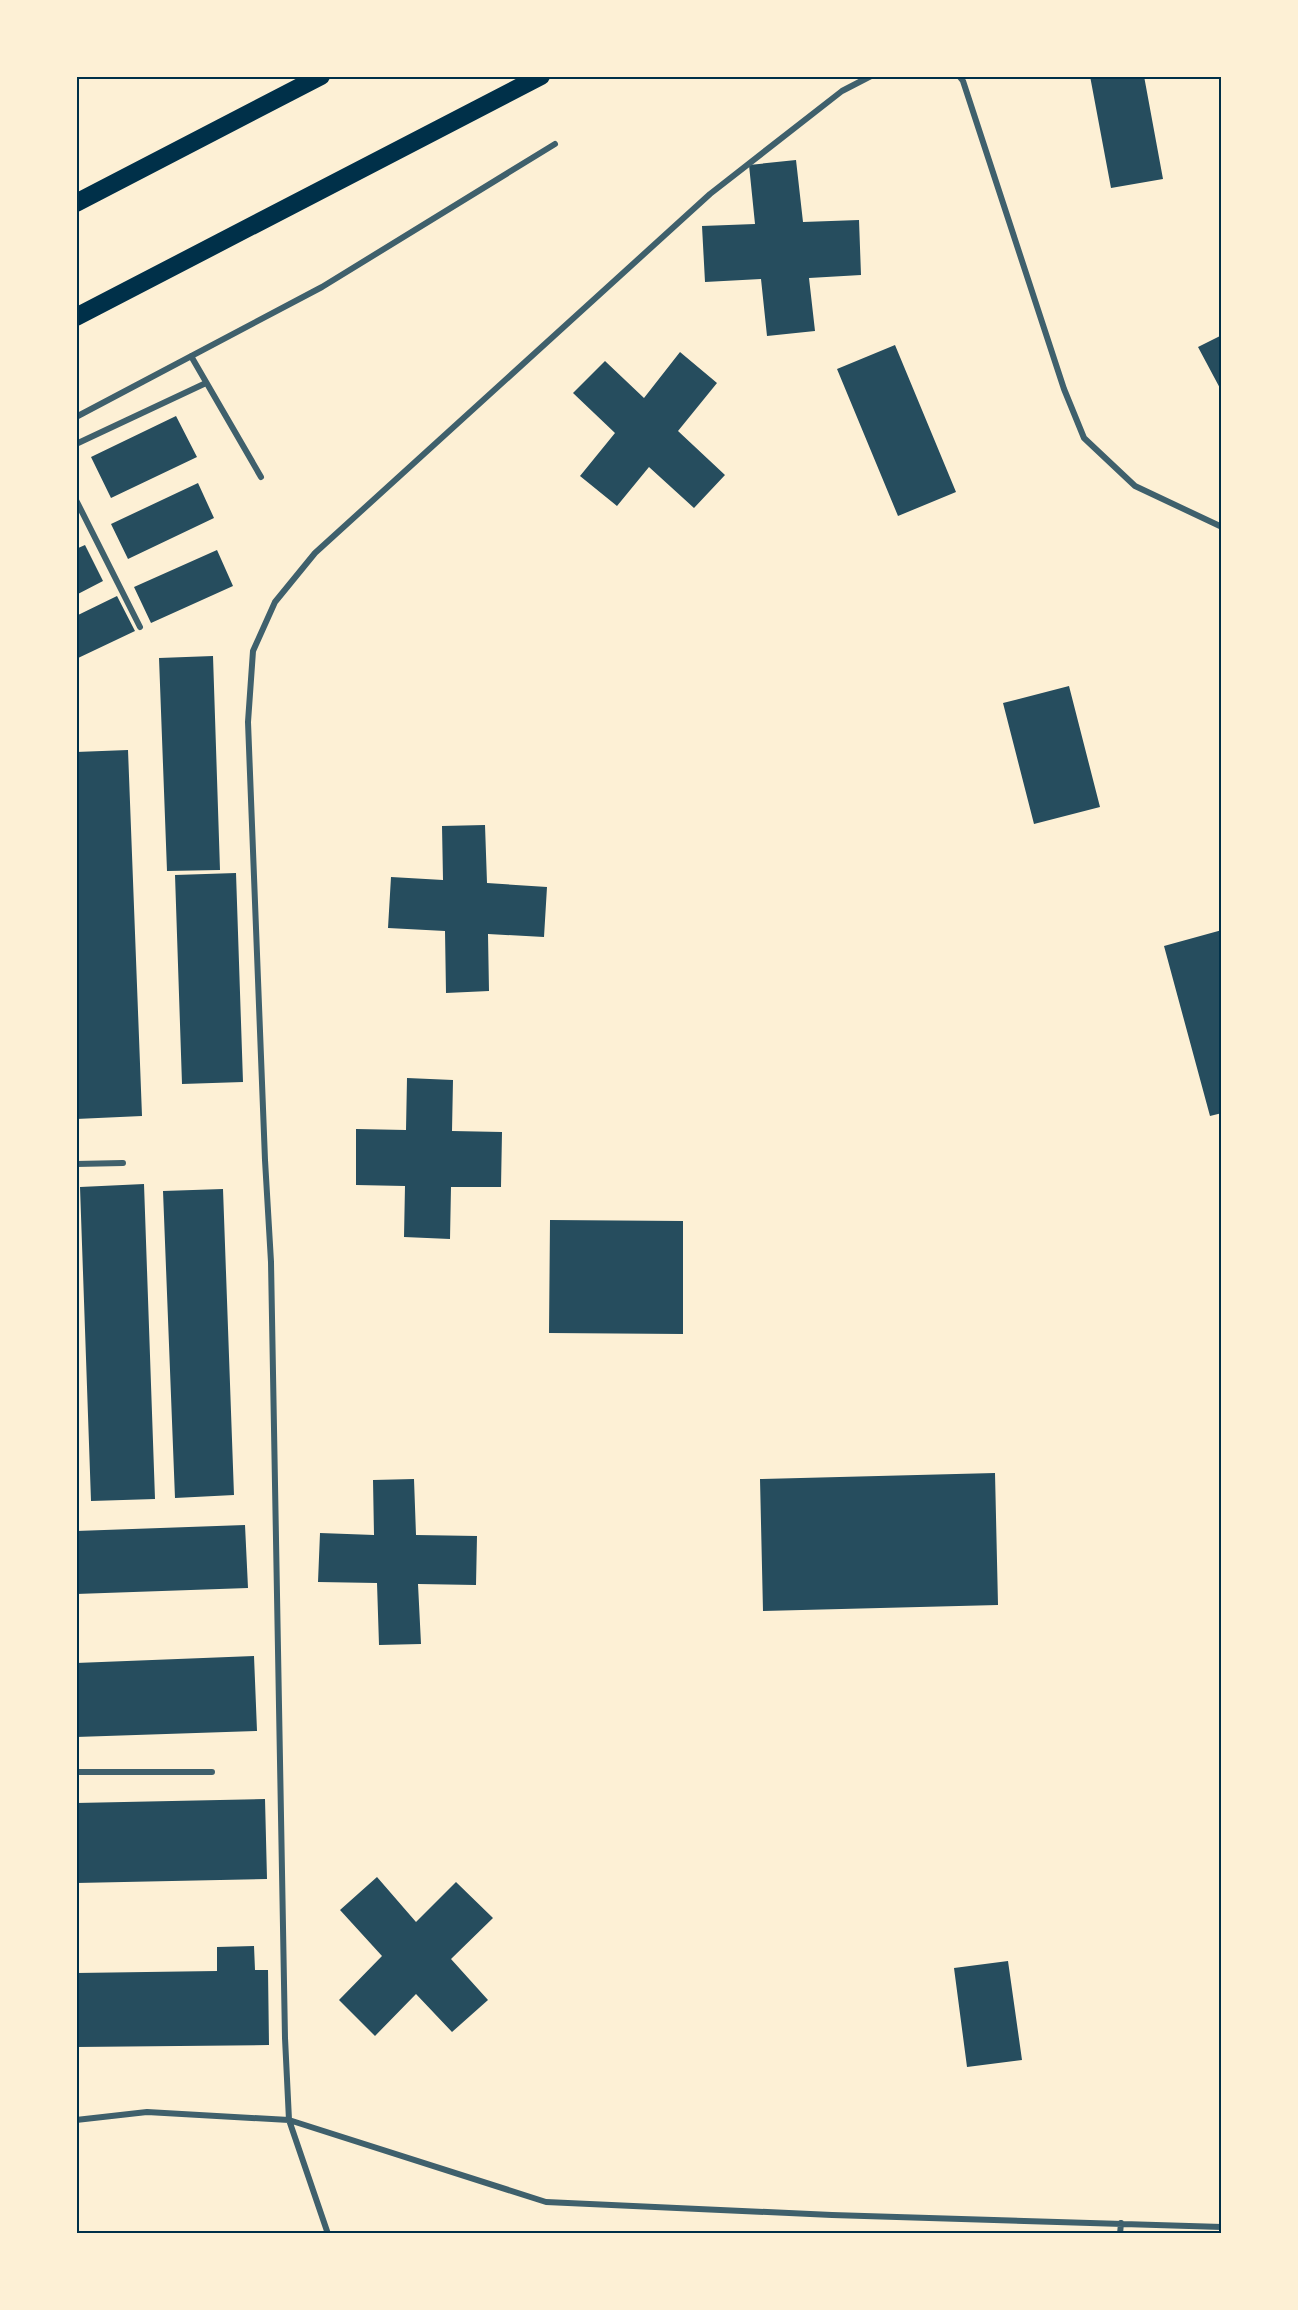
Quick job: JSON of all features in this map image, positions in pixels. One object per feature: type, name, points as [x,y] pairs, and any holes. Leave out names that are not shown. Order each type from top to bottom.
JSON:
[{"type":"highway","points":[[76,203],[321,76]]},
{"type":"highway","points":[[76,317],[541,76]]},
{"type":"street","points":[[328,2234],[289,2120],[285,2038],[271,1262],[248,722],[253,651],[275,602],[315,553],[710,194],[842,91],[871,76]]},
{"type":"street","points":[[958,76],[963,81],[1064,389],[1084,438],[1135,486],[1221,527]]},
{"type":"street","points":[[76,417],[322,287],[555,144]]},
{"type":"street","points":[[191,356],[261,477]]},
{"type":"street","points":[[76,444],[206,383]]},
{"type":"street","points":[[76,500],[140,627]]},
{"type":"street","points":[[76,1164],[123,1163]]},
{"type":"street","points":[[76,1772],[212,1772]]},
{"type":"street","points":[[76,2120],[147,2112],[289,2120],[546,2202],[832,2215],[1221,2227]]},
{"type":"street","points":[[1120,2234],[1121,2223]]},
{"type":"building","points":[[1090,76],[1144,76],[1163,179],[1111,188]]},
{"type":"building","points":[[796,160],[803,222],[859,220],[861,275],[809,278],[815,331],[767,336],[761,279],[705,282],[702,226],[755,224],[749,165]]},
{"type":"building","points":[[1222,335],[1222,392],[1198,347]]},
{"type":"building","points":[[895,345],[956,492],[898,516],[837,369]]},
{"type":"building","points":[[680,352],[717,383],[678,431],[725,475],[694,508],[649,467],[617,506],[580,476],[615,433],[573,393],[605,361],[644,398]]},
{"type":"building","points":[[176,416],[197,457],[111,498],[91,457]]},
{"type":"building","points":[[198,483],[214,518],[128,559],[111,524]]},
{"type":"building","points":[[85,545],[103,581],[76,595],[76,549]]},
{"type":"building","points":[[217,550],[233,586],[151,623],[134,587]]},
{"type":"building","points":[[117,596],[135,631],[76,659],[76,616]]},
{"type":"building","points":[[213,656],[220,870],[167,871],[159,658]]},
{"type":"building","points":[[1069,686],[1100,807],[1034,824],[1003,703]]},
{"type":"building","points":[[128,750],[142,1116],[76,1119],[76,752]]},
{"type":"building","points":[[485,825],[487,883],[547,887],[544,937],[488,934],[489,991],[446,993],[445,931],[388,928],[391,877],[443,880],[442,826]]},
{"type":"building","points":[[236,873],[243,1082],[182,1084],[175,875]]},
{"type":"building","points":[[1222,930],[1222,1113],[1210,1116],[1164,946]]},
{"type":"building","points":[[407,1078],[453,1080],[452,1131],[502,1132],[501,1187],[451,1187],[450,1239],[404,1237],[405,1186],[356,1185],[356,1129],[406,1130]]},
{"type":"building","points":[[144,1184],[155,1499],[91,1501],[80,1187]]},
{"type":"building","points":[[223,1189],[234,1495],[175,1498],[163,1191]]},
{"type":"building","points":[[550,1220],[683,1221],[683,1334],[549,1333]]},
{"type":"building","points":[[995,1473],[998,1605],[763,1611],[760,1479]]},
{"type":"building","points":[[414,1479],[416,1535],[477,1536],[476,1585],[418,1584],[421,1644],[379,1645],[377,1583],[318,1582],[320,1533],[374,1535],[373,1480]]},
{"type":"building","points":[[245,1525],[248,1588],[76,1594],[76,1531]]},
{"type":"building","points":[[254,1656],[257,1731],[76,1737],[76,1663]]},
{"type":"building","points":[[265,1799],[267,1879],[76,1883],[76,1803]]},
{"type":"building","points":[[377,1877],[416,1922],[456,1882],[493,1918],[451,1959],[488,2000],[452,2032],[416,1994],[375,2036],[339,2000],[382,1956],[340,1910]]},
{"type":"building","points":[[254,1946],[255,1970],[268,1970],[269,2045],[76,2047],[76,1973],[217,1971],[217,1947]]},
{"type":"building","points":[[1008,1961],[1022,2060],[967,2067],[954,1968]]}]
